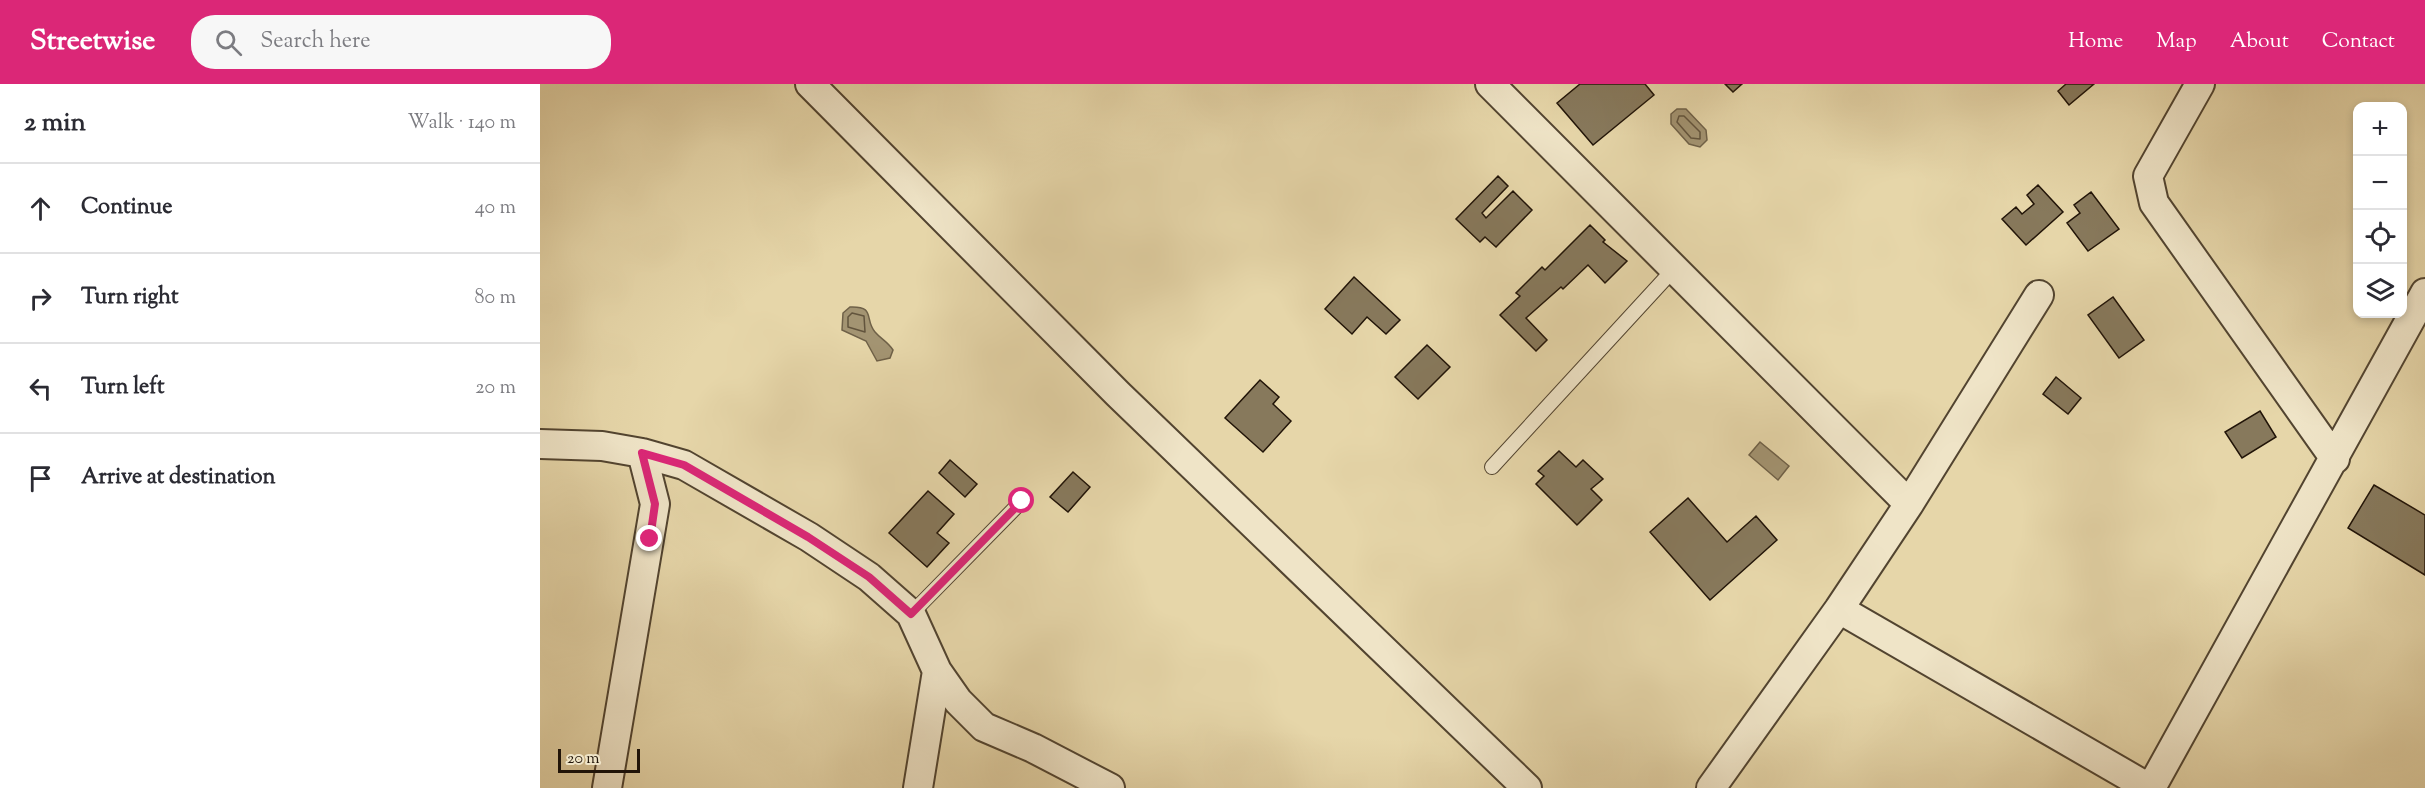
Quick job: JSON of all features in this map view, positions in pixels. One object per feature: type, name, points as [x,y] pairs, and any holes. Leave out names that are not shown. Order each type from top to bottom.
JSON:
[{"type":"street","points":[[810,84],[1118,394],[1527,788]]},
{"type":"street","points":[[1490,84],[1909,504]]},
{"type":"street","points":[[2200,84],[2148,176],[2154,203],[2335,459]]},
{"type":"street","points":[[1839,609],[2150,788],[2335,459],[2425,293]]},
{"type":"street","points":[[1711,788],[1839,609],[1909,504],[2039,295]]},
{"type":"street","points":[[540,444],[602,446],[642,453],[684,465],[808,537],[869,577],[911,614],[937,671],[958,701],[984,727],[1033,748],[1110,788]]},
{"type":"street","points":[[607,788],[655,504],[642,453]]},
{"type":"street","points":[[918,788],[937,671]]},
{"type":"lane","points":[[1492,467],[1674,268]]},
{"type":"lane","points":[[911,614],[1022,501]]},
{"type":"water","points":[[1677,109],[1686,109],[1706,130],[1707,140],[1700,147],[1689,144],[1671,124],[1671,114]]},
{"type":"water","points":[[850,307],[858,307],[866,311],[875,332],[893,350],[890,358],[877,361],[866,341],[842,330],[843,313]]},
{"type":"water","points":[[1760,442],[1789,466],[1778,480],[1749,455]]},
{"type":"building","points":[[1580,84],[1645,84],[1654,95],[1593,145],[1557,103]]},
{"type":"building","points":[[1725,84],[1742,84],[1733,92]]},
{"type":"building","points":[[2066,84],[2094,84],[2069,105],[2058,91]]},
{"type":"building","points":[[1498,176],[1508,186],[1482,213],[1486,218],[1513,191],[1532,210],[1496,247],[1485,237],[1480,242],[1456,219]]},
{"type":"building","points":[[2038,185],[2063,212],[2026,245],[2002,219],[2016,207],[2022,214],[2034,204],[2027,195]]},
{"type":"building","points":[[2091,192],[2119,229],[2088,251],[2067,223],[2080,213],[2074,205]]},
{"type":"building","points":[[1590,225],[1605,240],[1603,242],[1627,261],[1605,283],[1588,265],[1563,289],[1561,287],[1526,318],[1547,340],[1536,351],[1500,315],[1520,296],[1516,293],[1542,267],[1545,270]]},
{"type":"building","points":[[1354,277],[1400,320],[1386,334],[1367,317],[1352,334],[1325,309]]},
{"type":"building","points":[[2113,297],[2144,340],[2119,358],[2088,315]]},
{"type":"building","points":[[1427,345],[1450,367],[1418,399],[1395,377]]},
{"type":"building","points":[[2056,377],[2081,398],[2068,414],[2043,394]]},
{"type":"building","points":[[1260,380],[1279,397],[1273,404],[1291,421],[1263,452],[1225,418]]},
{"type":"building","points":[[2260,411],[2276,437],[2242,458],[2225,432]]},
{"type":"building","points":[[1559,451],[1576,467],[1583,460],[1603,479],[1591,489],[1602,500],[1577,525],[1536,484],[1544,476],[1538,471]]},
{"type":"building","points":[[950,460],[977,484],[965,497],[939,473]]},
{"type":"building","points":[[1073,472],[1090,487],[1068,512],[1050,497]]},
{"type":"building","points":[[2374,485],[2425,515],[2425,575],[2348,528]]},
{"type":"building","points":[[928,491],[954,514],[937,533],[949,543],[927,567],[889,533]]},
{"type":"building","points":[[1688,498],[1727,542],[1756,516],[1777,540],[1710,600],[1650,532]]},
{"type":"route","points":[[650,539],[655,504],[642,453],[684,465],[808,537],[869,577],[911,614],[1022,501]]}]
